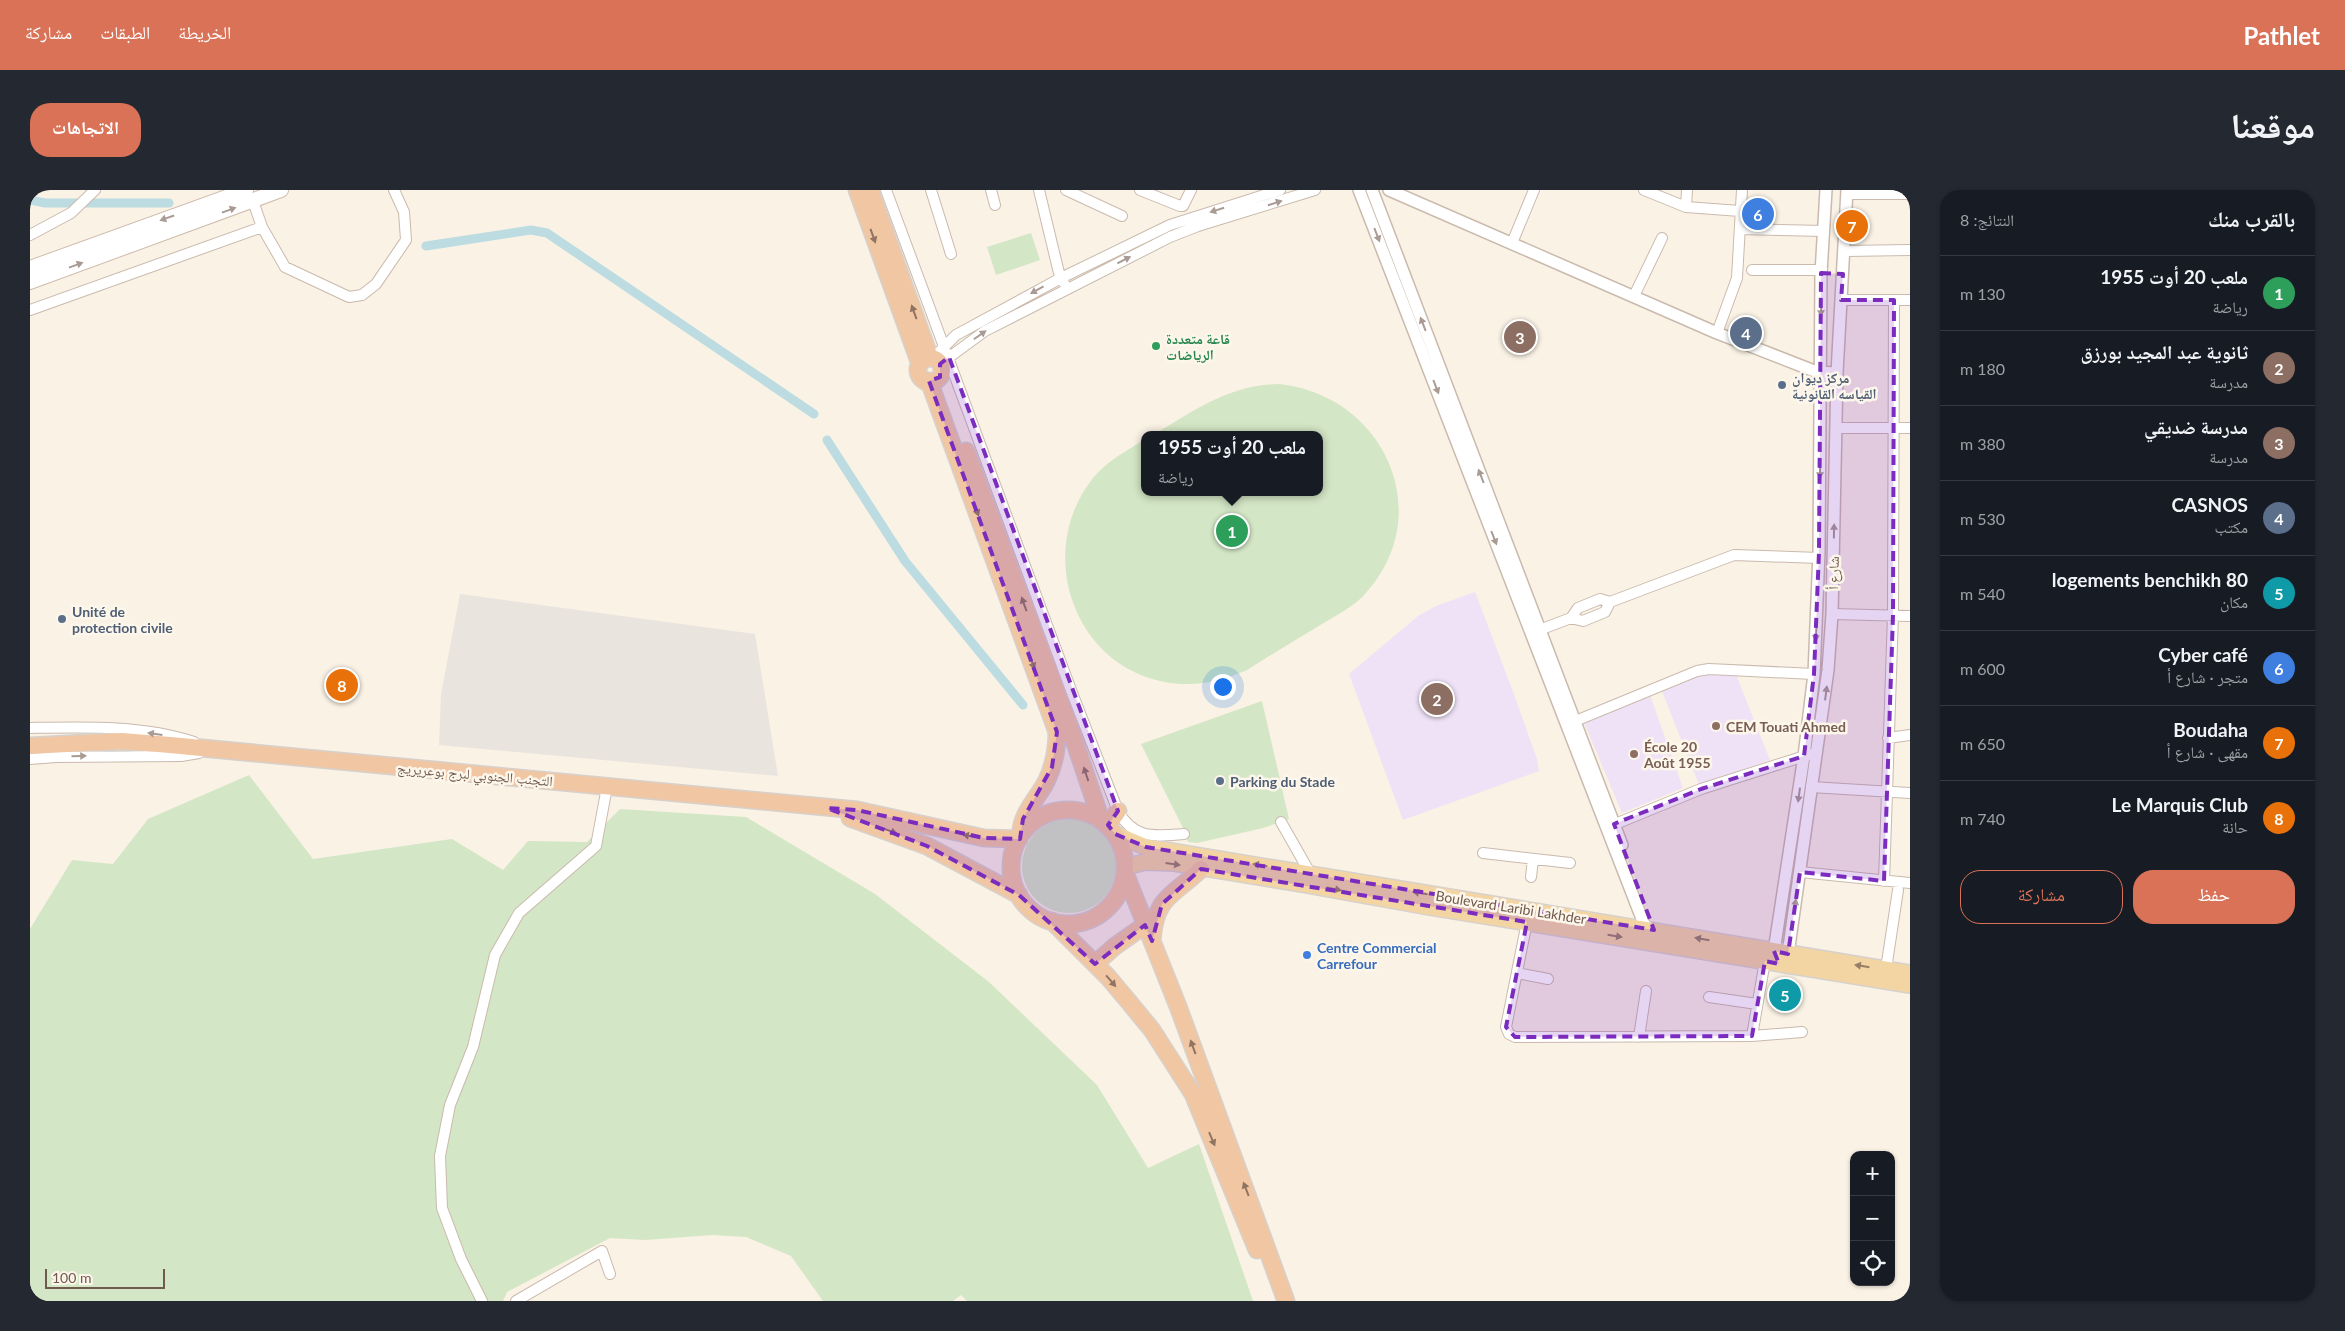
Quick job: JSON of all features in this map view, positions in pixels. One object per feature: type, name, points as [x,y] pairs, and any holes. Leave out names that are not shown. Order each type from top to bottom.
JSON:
[{"type":"highway","points":[[857,190],[935,363],[1057,732],[1056,752],[1052,767],[1047,780],[1024,819],[1020,837],[1013,854],[1011,871],[1019,895],[1032,911],[1052,921],[1095,964],[1152,1030],[1200,1090],[1286,1301]]},
{"type":"highway","points":[[870,190],[1108,827],[1122,850],[1125,870],[1179,1009],[1200,1090],[1275,1301]]},
{"type":"highway","name":"التجنب الجنوبي لبرج بوعريريج","points":[[30,746],[122,741],[857,810],[984,838],[1020,837]]},
{"type":"highway","name":"التجنب الجنوبي لبرج بوعريريج","points":[[827,808],[928,846],[1019,895]]},
{"type":"highway","points":[[1020,837],[1035,820],[1054,811],[1082,811],[1108,827]]},
{"type":"highway","points":[[1108,827],[1118,811]]},
{"type":"highway","points":[[1152,941],[1153,927],[1162,904],[1172,891],[1201,868]]},
{"type":"highway","points":[[1052,921],[1078,923],[1102,913],[1116,898],[1125,870]]},
{"type":"highway","points":[[1095,964],[1114,946],[1145,925]]},
{"type":"main road","points":[[30,268],[248,192],[281,190]]},
{"type":"main road","points":[[30,282],[248,192]]},
{"type":"main road","name":"Boulevard Laribi Lakhder","points":[[1108,827],[1146,847],[1309,879],[1651,934],[1910,985]]},
{"type":"main road","name":"Boulevard Laribi Lakhder","points":[[1125,870],[1159,862],[1309,879],[1429,907],[1527,922],[1651,934]]},
{"type":"main road","name":"Boulevard Laribi Lakhder","points":[[1776,958],[1910,973]]},
{"type":"street","points":[[30,235],[70,213],[96,190]]},
{"type":"street","points":[[248,192],[262,227],[285,267],[348,297],[362,295],[376,284],[406,240],[404,212],[394,190]]},
{"type":"street","points":[[886,190],[935,363],[1071,690],[1118,811],[1127,825],[1143,834],[1184,834]]},
{"type":"street","points":[[931,190],[951,254]]},
{"type":"street","points":[[991,190],[995,205]]},
{"type":"street","points":[[1039,190],[1061,278],[1067,289]]},
{"type":"street","points":[[1066,190],[1122,216]]},
{"type":"street","points":[[1140,190],[1180,206],[1184,206],[1191,190]]},
{"type":"street","points":[[935,363],[956,335],[1061,278],[1170,225],[1280,190]]},
{"type":"street","points":[[935,363],[985,331],[1177,233],[1315,190]]},
{"type":"street","points":[[1359,190],[1536,632]]},
{"type":"street","points":[[1372,190],[1536,632],[1651,934]]},
{"type":"street","points":[[1389,190],[1717,333],[1820,373],[1837,374]]},
{"type":"street","points":[[1512,243],[1534,190]]},
{"type":"street","points":[[1644,190],[1686,207],[1740,211]]},
{"type":"street","points":[[1686,207],[1687,190]]},
{"type":"street","points":[[1717,333],[1737,278],[1742,190]]},
{"type":"street","name":"شارع أ","points":[[1776,958],[1814,674],[1819,558],[1820,373],[1826,190]]},
{"type":"street","points":[[1847,192],[1910,194]]},
{"type":"street","name":"شارع أ","points":[[1776,958],[1800,872],[1828,670],[1832,614],[1837,374],[1847,192]]},
{"type":"street","points":[[30,310],[262,227]]},
{"type":"street","points":[[1740,229],[1824,231]]},
{"type":"street","points":[[1634,296],[1662,238]]},
{"type":"street","points":[[1845,251],[1910,250]]},
{"type":"street","points":[[1752,270],[1843,274]]},
{"type":"street","points":[[1842,300],[1910,300]]},
{"type":"street","points":[[1884,880],[1893,615],[1894,300]]},
{"type":"street","points":[[1837,428],[1910,428]]},
{"type":"street","points":[[1536,632],[1571,618],[1583,621],[1605,612],[1610,602],[1734,555],[1819,558]]},
{"type":"street","points":[[1832,614],[1910,616]]},
{"type":"street","points":[[1571,723],[1697,671],[1709,669],[1814,674]]},
{"type":"street","points":[[30,728],[124,729],[182,738],[219,750]]},
{"type":"street","points":[[1888,738],[1910,735]]},
{"type":"street","points":[[30,759],[181,756],[219,750]]},
{"type":"street","points":[[1610,826],[1701,789],[1818,750]]},
{"type":"street","points":[[482,1301],[461,1259],[442,1208],[440,1156],[450,1105],[473,1047],[495,955],[519,913],[596,846],[607,787]]},
{"type":"street","points":[[1811,787],[1910,794]]},
{"type":"street","points":[[1281,822],[1309,879]]},
{"type":"street","points":[[1483,852],[1533,860],[1570,863]]},
{"type":"street","points":[[1531,877],[1533,860]]},
{"type":"street","points":[[1800,872],[1910,883]]},
{"type":"street","points":[[1886,969],[1898,890]]},
{"type":"street","points":[[1527,922],[1506,1027],[1509,1034],[1515,1037],[1752,1036],[1802,1032]]},
{"type":"street","points":[[1752,1036],[1757,1004],[1776,958]]},
{"type":"street","points":[[1517,973],[1548,979]]},
{"type":"street","points":[[1639,1036],[1646,991]]},
{"type":"street","points":[[1709,997],[1757,1004]]},
{"type":"street","points":[[516,1301],[602,1251],[610,1274]]},
{"type":"highlighted area","points":[[1821,273],[1843,274],[1841,300],[1894,300],[1893,615],[1884,881],[1800,872],[1788,954],[1774,951],[1779,964],[1765,961],[1752,1036],[1515,1037],[1506,1027],[1527,922],[1201,869],[1162,904],[1152,941],[1145,925],[1095,964],[1019,895],[927,846],[827,808],[857,810],[984,838],[1020,839],[1023,819],[1052,767],[1057,732],[929,381],[940,377],[940,364],[949,357],[1118,811],[1108,825],[1115,834],[1146,847],[1654,930],[1614,824],[1701,789],[1804,756],[1814,674],[1819,552]]},
{"type":"shaded area","points":[[1475,592],[1512,689],[1537,759],[1539,771],[1403,820],[1349,674],[1418,616],[1436,606]]},
{"type":"shaded area","points":[[460,594],[755,634],[778,776],[439,745],[441,694]]},
{"type":"shaded area","name":"CEM Touati Ahmed","points":[[1702,671],[1735,672],[1770,760],[1699,785],[1662,691],[1665,686]]},
{"type":"shaded area","name":"École 20 Août 1955","points":[[1650,695],[1683,788],[1622,813],[1583,720]]},
{"type":"green space","points":[[1031,233],[1040,260],[996,275],[987,247]]},
{"type":"green space","points":[[1278,384],[1315,393],[1346,410],[1371,433],[1389,462],[1398,495],[1397,528],[1387,562],[1365,594],[1355,603],[1247,670],[1223,679],[1199,683],[1182,684],[1146,677],[1116,661],[1092,637],[1075,608],[1066,576],[1066,542],[1075,509],[1098,472],[1141,442],[1141,496],[1323,496],[1323,431],[1160,431],[1227,394],[1260,385]]},
{"type":"green space","name":"Parking du Stade","points":[[1262,701],[1289,819],[1263,828],[1197,843],[1188,842],[1183,828],[1141,744]]},
{"type":"green space","points":[[249,775],[313,859],[452,839],[503,870],[528,841],[587,842],[620,809],[746,817],[875,894],[989,982],[1097,1085],[1148,1168],[1199,1144],[1253,1301],[967,1301],[961,1295],[953,1301],[823,1301],[791,1256],[746,1237],[712,1235],[645,1240],[610,1238],[507,1292],[503,1301],[30,1301],[30,929],[72,860],[113,864],[148,819]]},
{"type":"green space","points":[[1069,819],[1087,823],[1102,833],[1112,848],[1116,866],[1112,884],[1102,899],[1087,909],[1069,913],[1051,909],[1036,899],[1026,884],[1022,866],[1026,848],[1036,833],[1051,823]]},
{"type":"waterway","points":[[30,200],[45,203],[169,203]]},
{"type":"waterway","points":[[426,246],[531,230],[547,233],[814,414]]},
{"type":"waterway","points":[[827,440],[905,561],[1023,705]]},
{"type":"place","name":"Cyber café","points":[[1758,214]]},
{"type":"place","name":"Boudaha","points":[[1852,226]]},
{"type":"place","name":"CASNOS","points":[[1746,333]]},
{"type":"place","name":"مدرسة ضديقي","points":[[1520,337]]},
{"type":"place","name":"قاعة متعددة الرياضات","points":[[1156,346]]},
{"type":"place","name":"مركز ديوان القياسه القانونية","points":[[1782,385]]},
{"type":"place","name":"ملعب 20 أوت 1955","points":[[1232,531]]},
{"type":"place","name":"Unité de protection civile","points":[[62,619]]},
{"type":"place","name":"Le Marquis Club","points":[[342,685]]},
{"type":"place","name":"ثانوية عبد المجيد بورزق","points":[[1437,699]]},
{"type":"place","name":"CEM Touati Ahmed","points":[[1716,726]]},
{"type":"place","name":"École 20 Août 1955","points":[[1634,754]]},
{"type":"place","name":"Parking du Stade","points":[[1220,781]]},
{"type":"place","name":"Centre Commercial Carrefour","points":[[1307,955]]},
{"type":"place","name":"80 logements benchikh","points":[[1785,995]]}]
